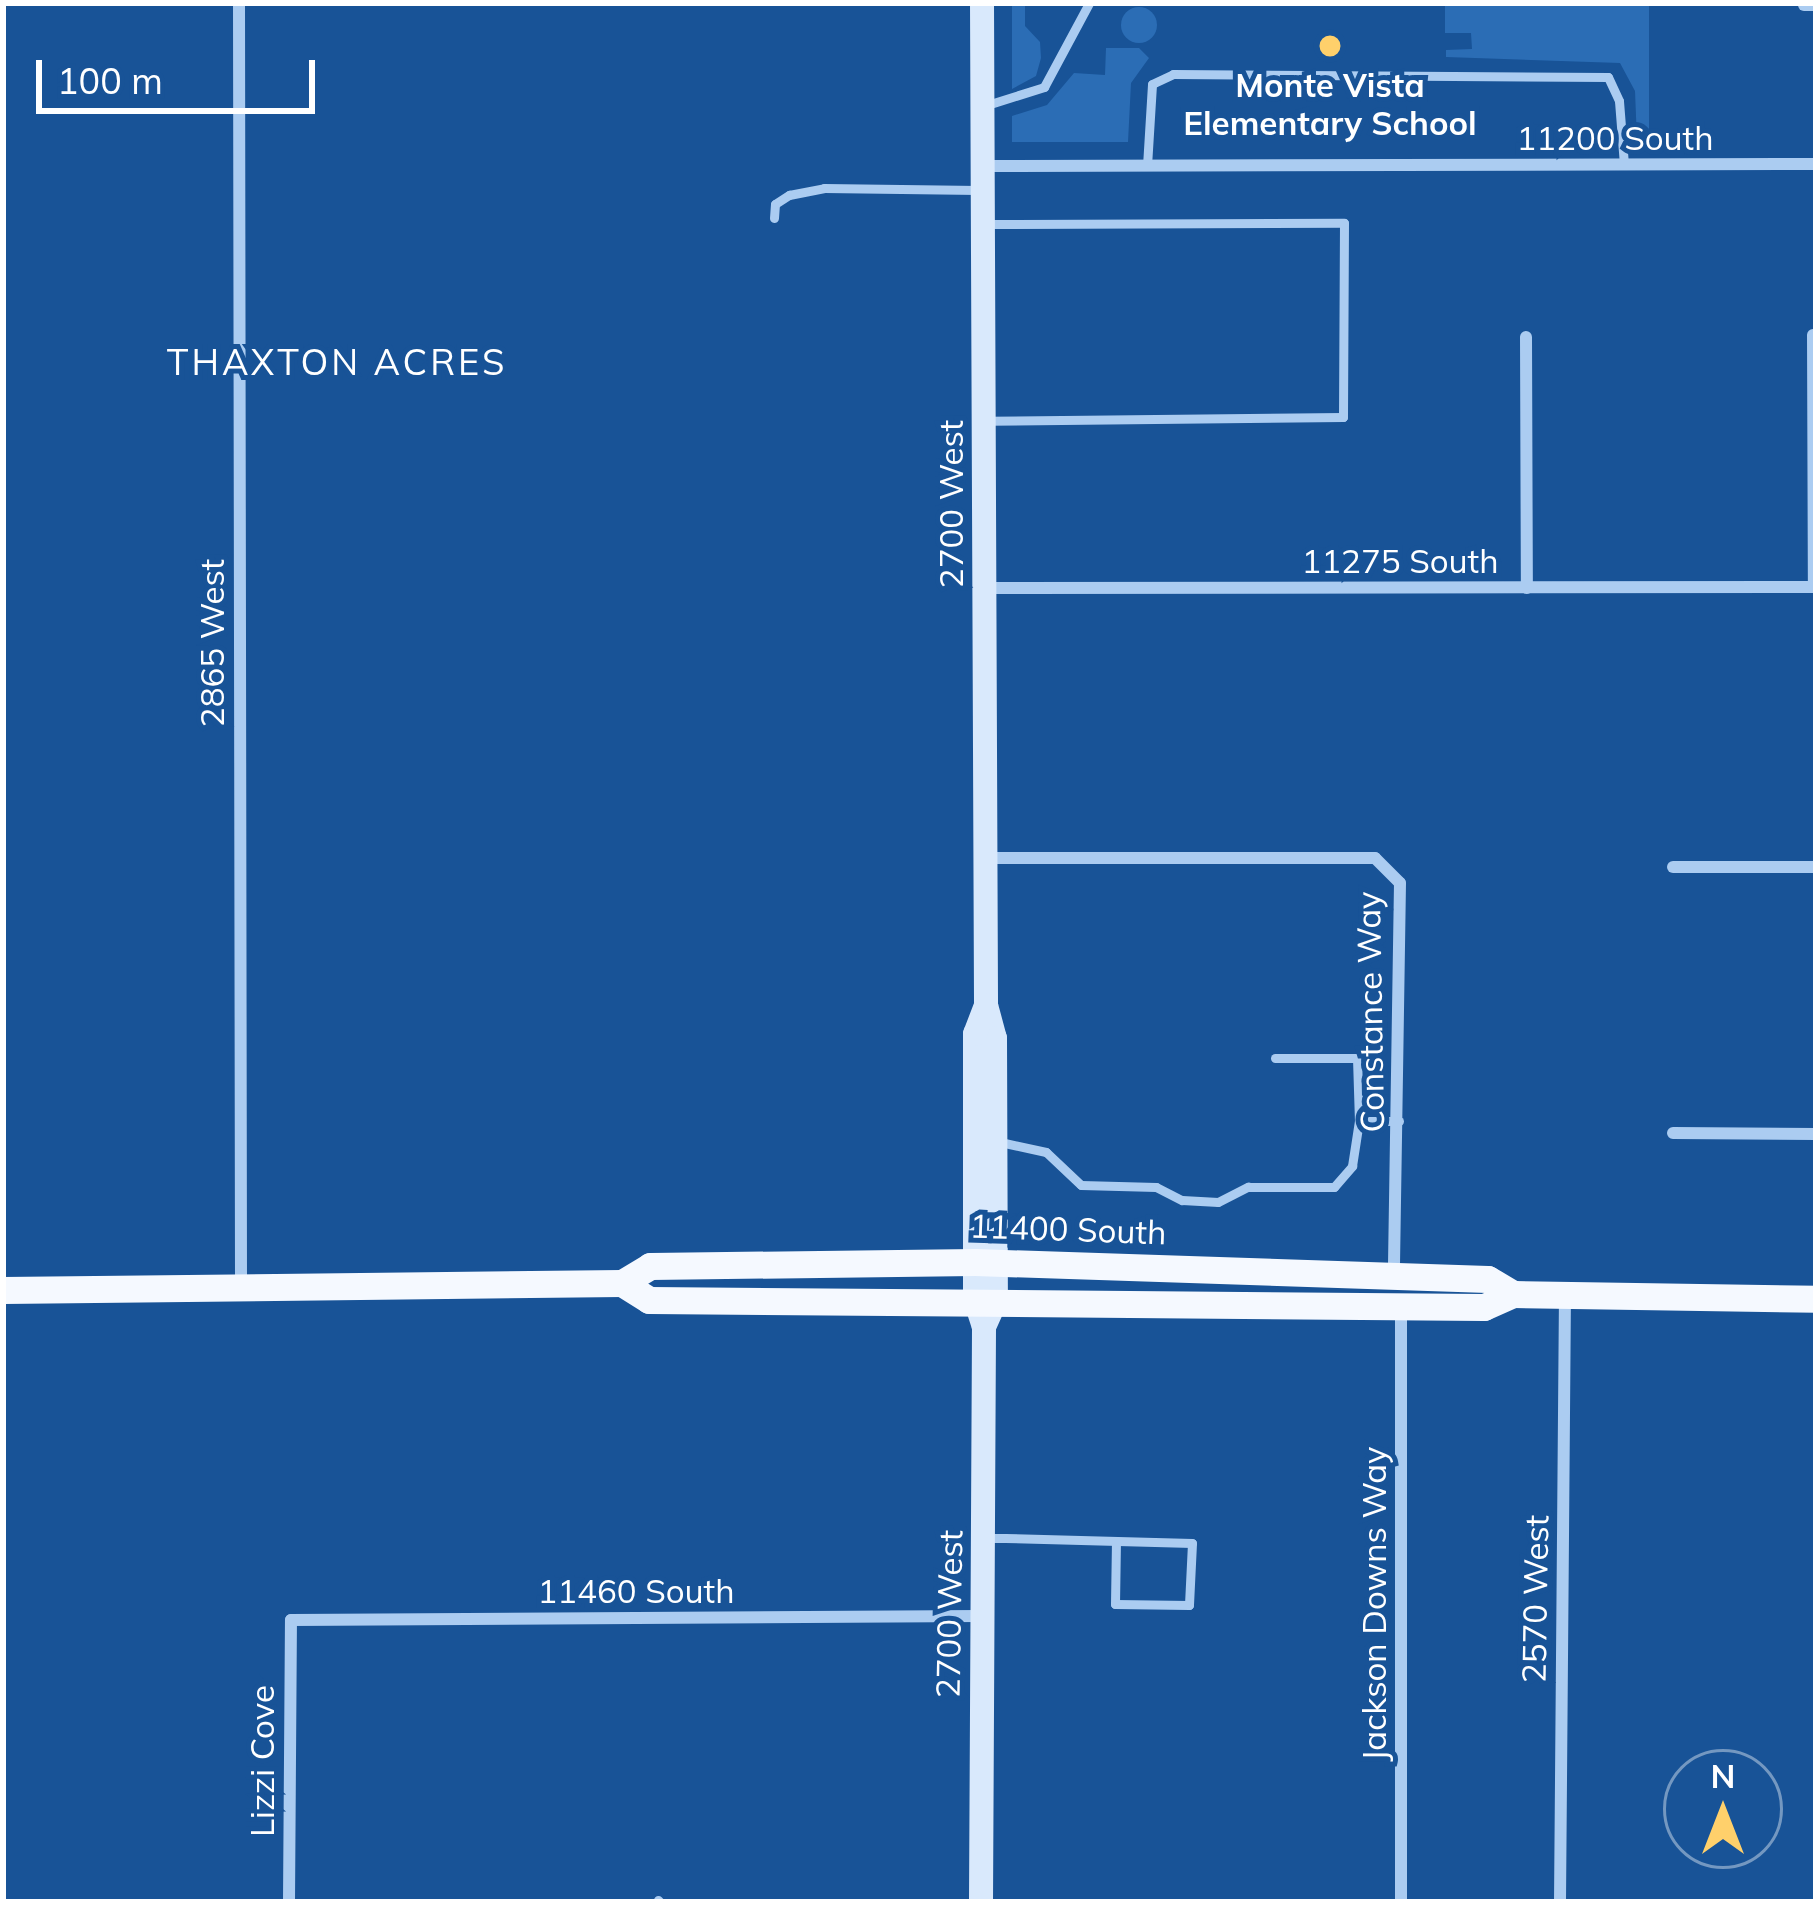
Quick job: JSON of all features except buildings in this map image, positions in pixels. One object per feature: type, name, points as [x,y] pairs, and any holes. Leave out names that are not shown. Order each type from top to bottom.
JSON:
[{"type":"main road","name":"2700 West","points":[[982,3],[984,858],[986,1005],[995,1038],[995,1142],[985,1263]]},
{"type":"main road","name":"2700 West","points":[[981,1902],[985,1263],[975,1034],[986,1005]]},
{"type":"main road","name":"11400 South","points":[[3,1290],[622,1283],[650,1266],[985,1263],[1487,1280],[1513,1294],[1565,1297],[1816,1299]]},
{"type":"main road","name":"11400 South","points":[[622,1283],[649,1300],[985,1309],[1484,1307],[1513,1294]]},
{"type":"street","name":"2865 West","points":[[239,3],[241,1284]]},
{"type":"street","name":"11200 South","points":[[983,178],[1147,166],[1816,164]]},
{"type":"street","points":[[1814,335],[1815,587]]},
{"type":"street","points":[[1526,337],[1527,588]]},
{"type":"street","name":"11275 South","points":[[984,588],[1815,587]]},
{"type":"street","name":"Constance Way","points":[[984,858],[1376,858],[1400,883],[1401,1121],[1394,1275]]},
{"type":"street","points":[[1672,867],[1816,867]]},
{"type":"street","points":[[1672,1133],[1816,1134]]},
{"type":"street","name":"2570 West","points":[[1559,1902],[1565,1297]]},
{"type":"street","name":"Jackson Downs Way","points":[[1401,1307],[1401,1902]]},
{"type":"street","name":"11460 South","points":[[291,1620],[981,1616]]},
{"type":"street","name":"Lizzi Cove","points":[[289,1902],[291,1620]]},
{"type":"lane","points":[[982,106],[1044,88],[1089,3]]},
{"type":"lane","points":[[1147,166],[1152,84],[1173,74],[1607,77],[1619,101],[1624,165]]},
{"type":"lane","points":[[774,218],[776,204],[789,195],[824,188],[983,178]]},
{"type":"lane","points":[[982,224],[1344,223],[1343,417],[983,421]]},
{"type":"lane","points":[[995,1142],[1028,1142],[1081,1185],[1156,1187],[1183,1200],[1218,1202],[1248,1187],[1334,1187],[1352,1166],[1359,1121],[1357,1058],[1276,1058]]},
{"type":"lane","points":[[1359,1121],[1401,1121]]},
{"type":"lane","points":[[982,1538],[1115,1541],[1192,1543],[1190,1605],[1115,1604],[1115,1541]]},
{"type":"shaded area","points":[[1012,3],[1025,3],[1025,26],[1040,42],[1041,58],[1036,76],[1012,89]]},
{"type":"shaded area","points":[[1445,3],[1649,3],[1649,141],[1637,141],[1635,91],[1620,63],[1446,57],[1446,50],[1472,49],[1471,33],[1445,33]]},
{"type":"shaded area","points":[[1139,7],[1152,12],[1157,25],[1152,38],[1139,43],[1126,38],[1121,25],[1126,12]]},
{"type":"shaded area","points":[[1106,48],[1139,48],[1149,58],[1131,83],[1128,142],[1012,142],[1012,116],[1047,105],[1074,73],[1105,75]]},
{"type":"place","name":"Monte Vista Elementary School","points":[[1330,46]]},
{"type":"district","name":"THAXTON ACRES","points":[[337,362]]}]
